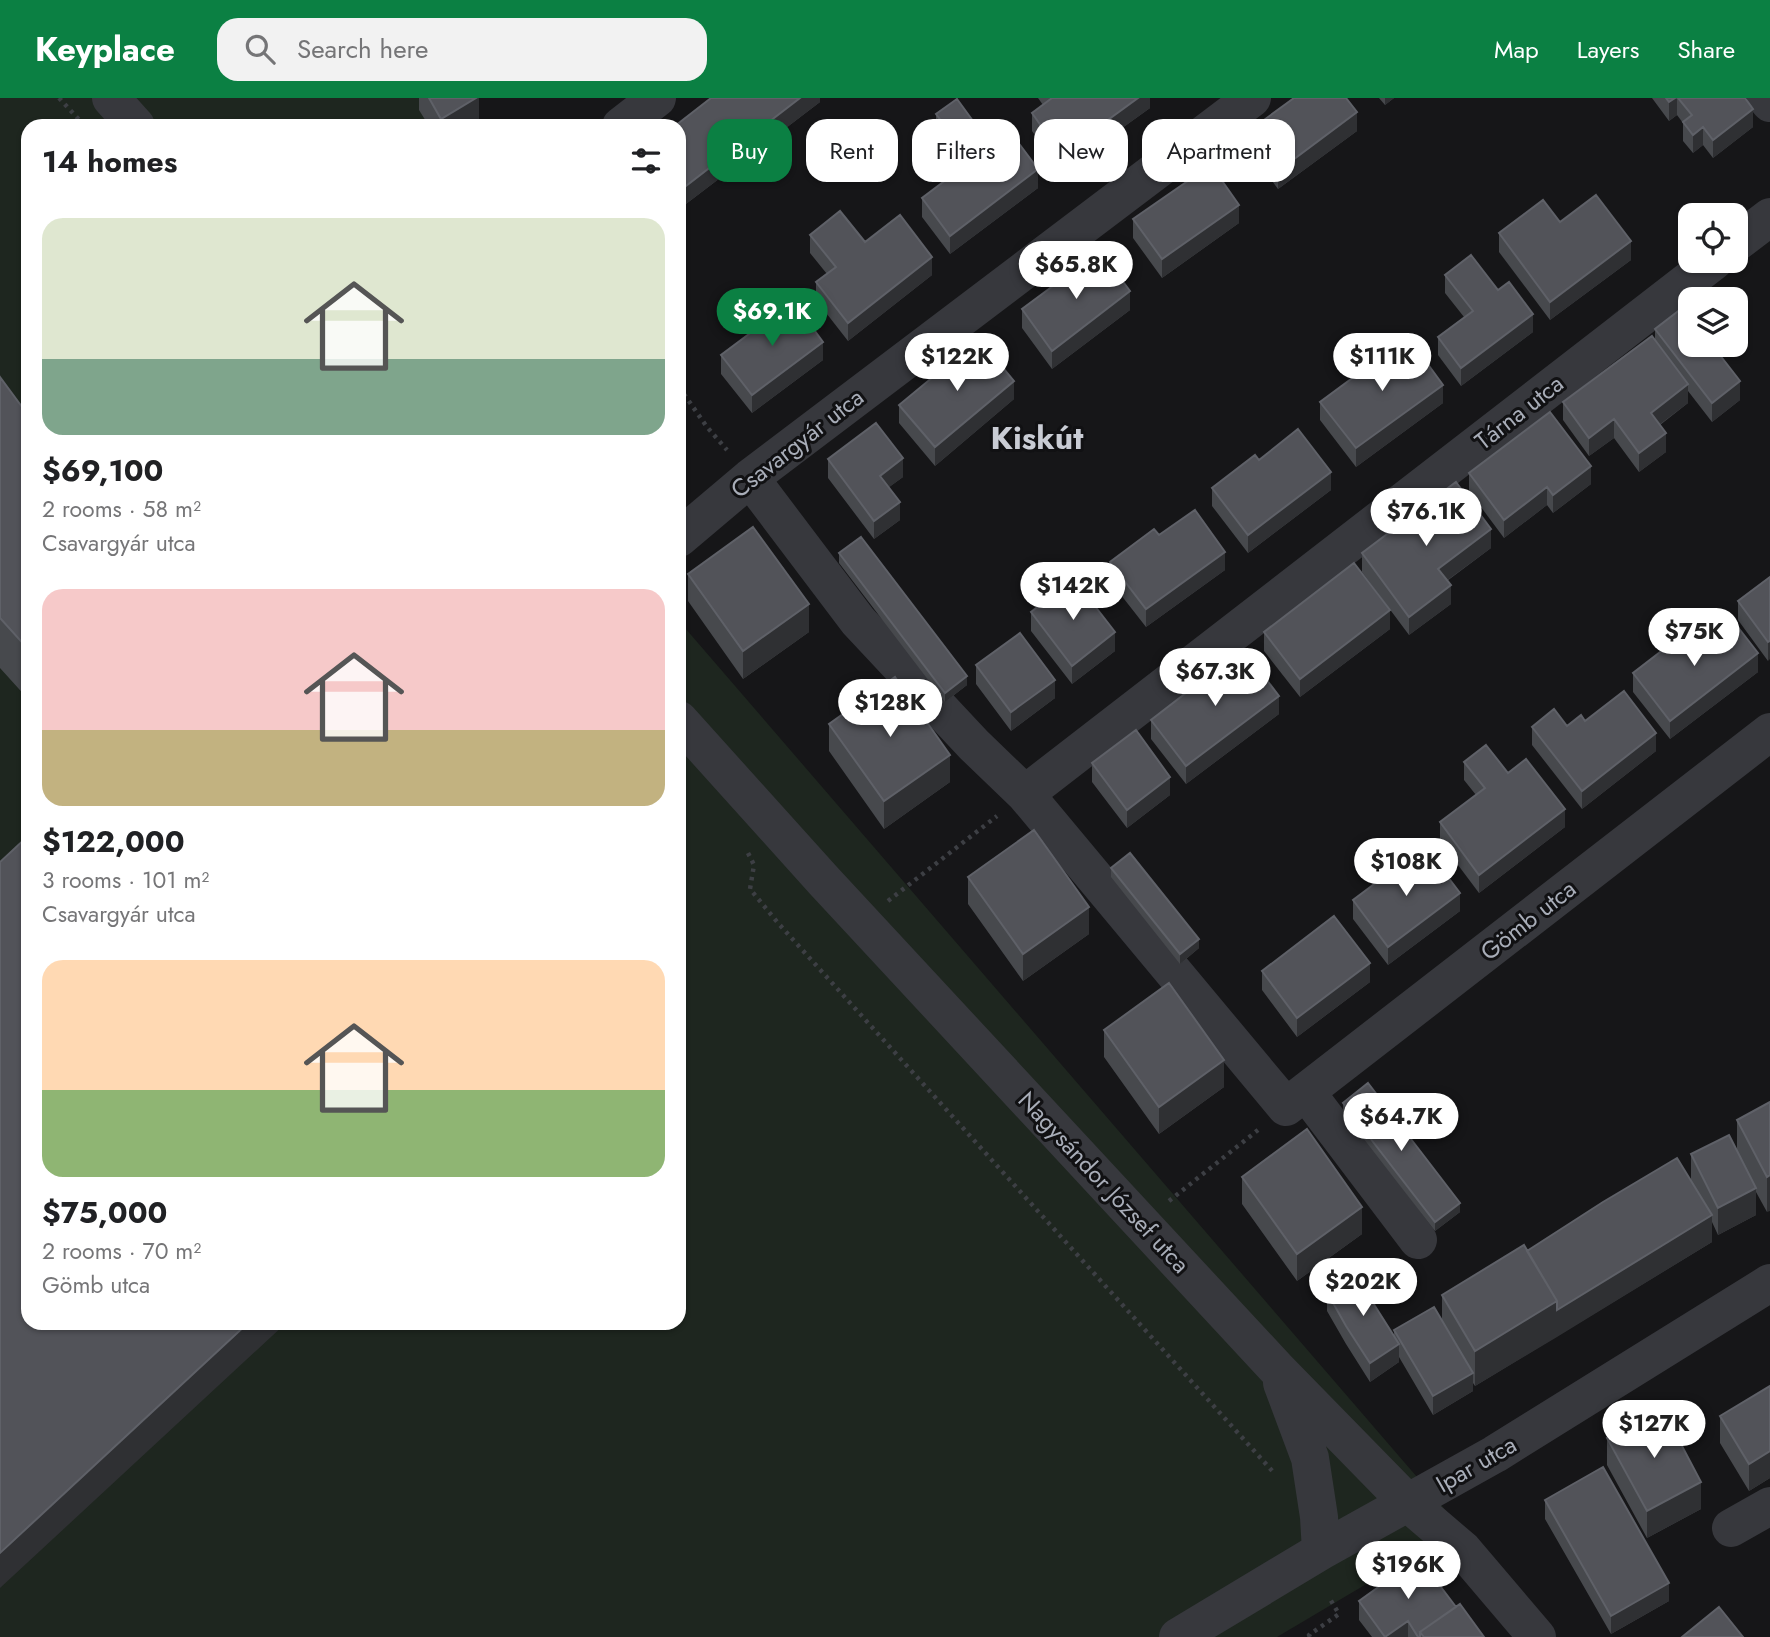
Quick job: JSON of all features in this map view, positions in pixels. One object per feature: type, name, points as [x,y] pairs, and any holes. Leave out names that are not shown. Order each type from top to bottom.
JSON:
[{"type":"street","points":[[111,98],[130,119]]},
{"type":"street","points":[[630,119],[657,98]]},
{"type":"street","name":"Csavargyár utca","points":[[686,532],[750,478],[1252,98]]},
{"type":"street","points":[[1766,98],[1770,103]]},
{"type":"street","points":[[1748,234],[1770,217]]},
{"type":"street","name":"Tárna utca","points":[[1025,794],[1698,273]]},
{"type":"street","points":[[750,478],[858,621],[974,745],[1025,794],[1418,1240]]},
{"type":"street","name":"Nagysándor József utca","points":[[686,728],[1276,1368],[1408,1503],[1463,1550],[1536,1637]]},
{"type":"street","name":"Gömb utca","points":[[1296,1100],[1770,732]]},
{"type":"street","name":"Ipar utca","points":[[1178,1637],[1321,1551],[1495,1454],[1770,1283]]},
{"type":"street","points":[[1276,1368],[1310,1458],[1320,1517],[1321,1551]]},
{"type":"street","points":[[1731,1528],[1770,1506]]},
{"type":"path","points":[[59,98],[78,119]]},
{"type":"path","points":[[686,397],[707,427],[750,478]]},
{"type":"path","points":[[863,922],[1025,794]]},
{"type":"path","points":[[746,850],[754,865],[750,889],[778,923],[1283,1482]]},
{"type":"path","points":[[1142,1224],[1296,1100]]},
{"type":"path","points":[[1310,1637],[1309,1634],[1339,1614],[1330,1599]]},
{"type":"shaded area","points":[[0,98],[442,98],[438,119],[21,119],[21,1330],[686,1330],[686,629],[1461,1528],[1277,1637],[0,1637]]},
{"type":"building","points":[[429,98],[476,98],[441,119]]},
{"type":"building","points":[[711,98],[800,98],[773,119],[707,119],[707,170],[686,186],[686,119]]},
{"type":"building","points":[[1052,98],[1138,98],[1109,119],[1036,119],[1032,113]]},
{"type":"building","points":[[1294,98],[1346,98],[1357,112],[1295,158],[1295,119],[1265,119]]},
{"type":"building","points":[[1678,98],[1745,98],[1753,109],[1713,140],[1703,127],[1693,135],[1683,122],[1692,115]]},
{"type":"building","points":[[957,99],[972,119],[940,119],[936,114]]},
{"type":"building","points":[[1020,145],[1034,164],[1034,172],[950,236],[922,198],[943,182],[1020,182]]},
{"type":"building","points":[[1186,182],[1223,182],[1239,205],[1162,259],[1133,219]]},
{"type":"building","points":[[1596,195],[1631,241],[1550,302],[1499,233],[1543,200],[1560,222]]},
{"type":"building","points":[[840,211],[865,242],[900,215],[932,257],[848,323],[816,282],[836,267],[810,235]]},
{"type":"building","points":[[1100,251],[1130,291],[1052,351],[1022,309]]},
{"type":"building","points":[[1471,255],[1498,290],[1509,282],[1533,314],[1461,368],[1438,337],[1473,311],[1445,275]]},
{"type":"building","points":[[793,301],[823,342],[752,395],[721,355]]},
{"type":"building","points":[[1678,311],[1678,357],[1721,357],[1740,381],[1712,403],[1655,329]]},
{"type":"building","points":[[1652,336],[1688,384],[1651,413],[1666,433],[1639,453],[1614,419],[1589,438],[1563,402]]},
{"type":"building","points":[[1408,337],[1443,385],[1356,448],[1320,402]]},
{"type":"building","points":[[979,339],[1014,381],[935,447],[899,405]]},
{"type":"building","points":[[0,377],[21,406],[21,641],[0,618]]},
{"type":"building","points":[[1550,412],[1591,466],[1553,495],[1547,487],[1504,520],[1469,473]]},
{"type":"building","points":[[876,423],[903,458],[880,476],[900,502],[874,521],[828,459]]},
{"type":"building","points":[[1298,429],[1331,472],[1248,535],[1212,488],[1255,455],[1259,460]]},
{"type":"building","points":[[1456,482],[1491,529],[1438,569],[1451,585],[1409,617],[1362,553]]},
{"type":"building","points":[[1195,510],[1225,552],[1146,609],[1110,562],[1154,529],[1159,535]]},
{"type":"building","points":[[753,527],[809,604],[743,651],[688,574]]},
{"type":"building","points":[[861,537],[967,676],[945,693],[839,553]]},
{"type":"building","points":[[1354,563],[1390,610],[1300,679],[1264,632]]},
{"type":"building","points":[[1770,577],[1770,641],[1768,642],[1738,601]]},
{"type":"building","points":[[1074,579],[1115,632],[1072,666],[1031,612]]},
{"type":"building","points":[[1730,617],[1758,653],[1670,721],[1633,673],[1681,636],[1690,648]]},
{"type":"building","points":[[1020,633],[1055,680],[1011,712],[976,665]]},
{"type":"building","points":[[1243,649],[1279,696],[1186,766],[1151,720]]},
{"type":"building","points":[[895,677],[950,755],[884,801],[829,724]]},
{"type":"building","points":[[1624,691],[1656,733],[1582,791],[1532,727],[1554,709],[1567,726],[1581,715],[1585,721]]},
{"type":"building","points":[[1136,730],[1170,777],[1127,810],[1092,763]]},
{"type":"building","points":[[1486,745],[1508,773],[1526,759],[1565,809],[1479,875],[1440,822],[1485,788],[1464,762]]},
{"type":"building","points":[[1034,830],[1089,907],[1023,954],[968,877]]},
{"type":"building","points":[[21,842],[21,1330],[240,1330],[0,1553],[0,862]]},
{"type":"building","points":[[1429,852],[1460,893],[1388,947],[1353,900],[1397,867],[1401,873]]},
{"type":"building","points":[[1130,853],[1199,939],[1180,954],[1111,868]]},
{"type":"building","points":[[1334,916],[1370,963],[1297,1018],[1262,971]]},
{"type":"building","points":[[1169,983],[1224,1060],[1159,1107],[1104,1030]]},
{"type":"building","points":[[1368,1083],[1460,1203],[1435,1222],[1343,1103]]},
{"type":"building","points":[[1770,1102],[1770,1175],[1767,1177],[1737,1120]]},
{"type":"building","points":[[1307,1129],[1362,1207],[1297,1254],[1242,1177]]},
{"type":"building","points":[[1729,1135],[1756,1188],[1718,1208],[1691,1154]]},
{"type":"building","points":[[1677,1158],[1712,1215],[1557,1310],[1557,1301],[1527,1251]]},
{"type":"building","points":[[1524,1245],[1557,1301],[1475,1351],[1442,1295]]},
{"type":"building","points":[[1357,1273],[1399,1344],[1370,1363],[1327,1292]]},
{"type":"building","points":[[1434,1307],[1473,1373],[1433,1396],[1394,1330]]},
{"type":"building","points":[[1770,1386],[1770,1451],[1749,1464],[1720,1416]]},
{"type":"building","points":[[1662,1408],[1701,1482],[1647,1511],[1607,1438]]},
{"type":"building","points":[[1603,1467],[1669,1583],[1611,1616],[1545,1500]]},
{"type":"building","points":[[1419,1558],[1456,1607],[1420,1632],[1420,1637],[1408,1621],[1385,1637],[1359,1601]]},
{"type":"building","points":[[1460,1604],[1484,1637],[1424,1637],[1420,1632]]},
{"type":"building","points":[[1719,1607],[1743,1637],[1682,1637]]},
{"type":"district","name":"Kiskút","points":[[1037,438]]}]
